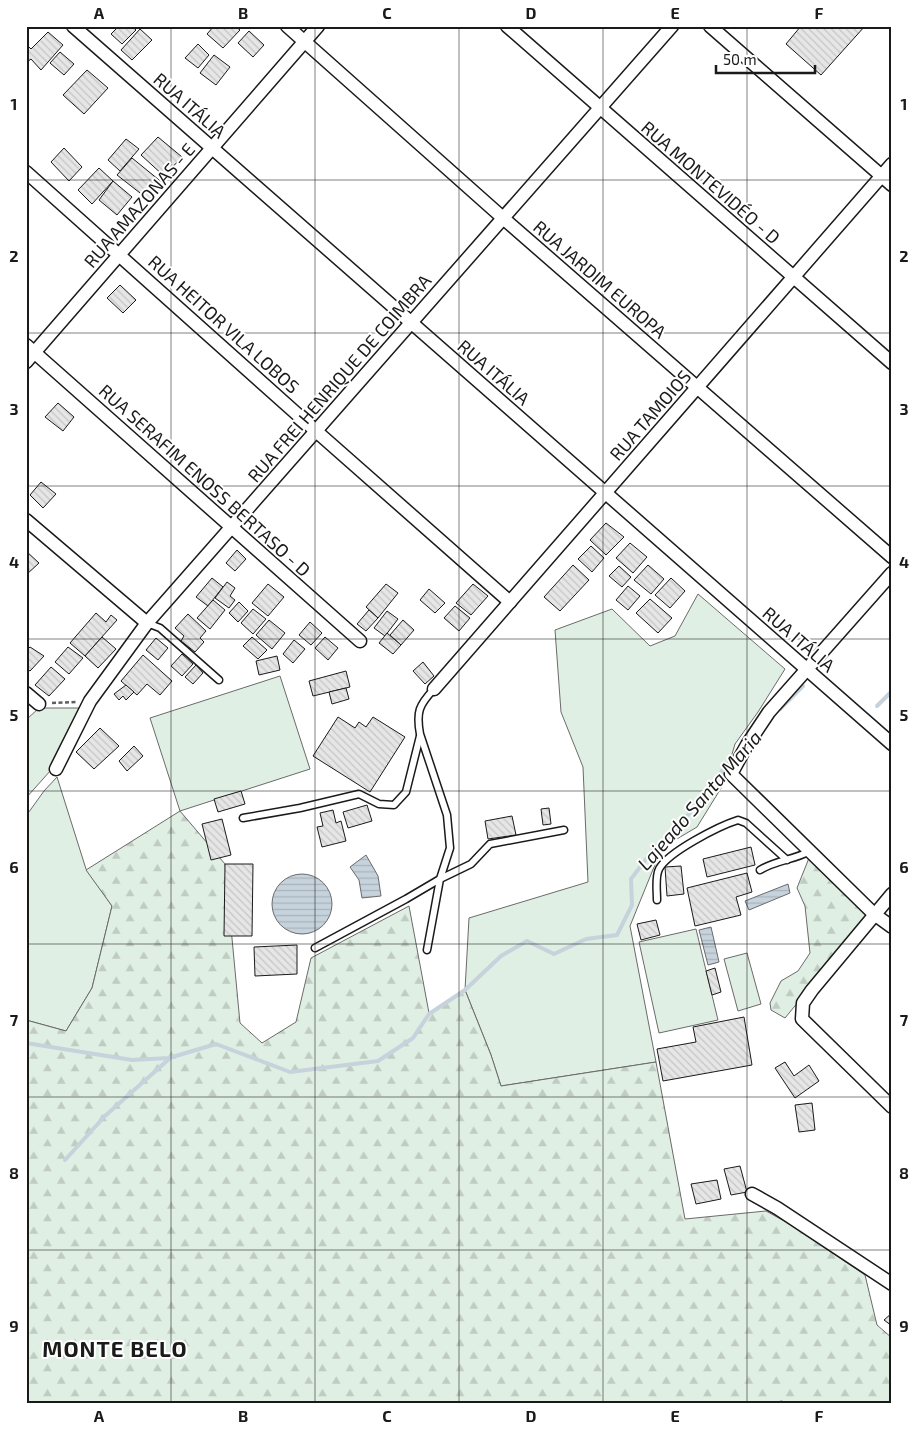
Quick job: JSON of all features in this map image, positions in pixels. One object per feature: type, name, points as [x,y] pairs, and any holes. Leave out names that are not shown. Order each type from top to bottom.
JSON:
[{"type":"street","name":"RUA ITÁLIA","points":[[73,26],[892,744]]},
{"type":"street","name":"RUA JARDIM EUROPA","points":[[287,26],[503,218],[892,557]]},
{"type":"street","name":"RUA AMAZONAS - E","points":[[29,353],[120,254],[318,26]]},
{"type":"street","name":"RUA MONTEVIDÉO - D","points":[[507,26],[892,363]]},
{"type":"street","name":"RUA FREI HENRIQUE DE COIMBRA","points":[[56,769],[90,701],[147,623],[672,26]]},
{"type":"street","points":[[710,26],[892,184]]},
{"type":"street","name":"RUA TAMOIOS","points":[[434,689],[892,164]]},
{"type":"street","name":"RUA HEITOR VILA LOBOS","points":[[26,172],[510,602]]},
{"type":"street","name":"RUA SERAFIM ENOSS BERTASO - D","points":[[29,353],[360,641]]},
{"type":"street","points":[[26,520],[147,623]]},
{"type":"street","points":[[892,573],[769,712],[747,745],[731,774],[874,914],[892,927]]},
{"type":"street","points":[[26,693],[39,704]]},
{"type":"street","points":[[892,894],[812,990],[803,1003],[802,1019],[892,1107]]},
{"type":"street","points":[[752,1194],[778,1208],[892,1284]]},
{"type":"lane","points":[[147,623],[160,628],[219,680]]},
{"type":"lane","points":[[427,950],[440,879],[450,848],[447,815],[417,720],[420,704],[434,689]]},
{"type":"lane","points":[[243,818],[300,808],[359,794],[379,804],[394,805],[406,792],[420,734]]},
{"type":"lane","points":[[657,900],[657,875],[660,867],[680,849],[738,820],[746,823],[787,860]]},
{"type":"lane","points":[[314,948],[471,864],[490,844],[564,830]]},
{"type":"lane","points":[[760,870],[768,865],[797,858],[810,851]]},
{"type":"path","points":[[39,704],[90,701]]},
{"type":"green space","points":[[698,594],[785,669],[735,744],[723,785],[697,827],[665,846],[654,867],[630,926],[656,1062],[501,1086],[491,1055],[465,990],[469,918],[588,882],[583,767],[561,712],[555,630],[612,609],[650,646],[675,636]]},
{"type":"green space","points":[[280,676],[310,769],[180,811],[150,718]]},
{"type":"green space","points":[[39,708],[80,708],[51,770],[26,798],[26,720]]},
{"type":"green space","points":[[57,777],[86,869],[112,906],[92,988],[66,1031],[26,1020],[26,816]]},
{"type":"green space","points":[[180,811],[225,864],[240,1023],[262,1043],[296,1022],[311,958],[409,906],[429,1013],[465,990],[491,1055],[501,1086],[656,1062],[685,1219],[766,1211],[788,1223],[865,1275],[877,1325],[892,1338],[892,1404],[787,1404],[782,1401],[763,1404],[26,1404],[26,1020],[66,1031],[92,988],[112,906],[86,870]]},
{"type":"green space","points":[[809,858],[869,916],[785,1018],[771,1010],[770,1003],[781,981],[798,971],[810,953],[805,906],[797,888]]},
{"type":"green space","points":[[696,929],[718,1020],[659,1033],[639,942]]},
{"type":"green space","points":[[747,953],[761,1004],[738,1011],[724,959]]},
{"type":"shaded area","points":[[366,855],[378,876],[381,896],[362,898],[359,880],[350,867]]},
{"type":"shaded area","points":[[302,874],[319,879],[327,887],[332,904],[327,921],[319,929],[302,934],[285,929],[277,921],[272,904],[277,887],[285,879]]},
{"type":"shaded area","points":[[788,884],[790,893],[749,910],[745,901]]},
{"type":"shaded area","points":[[711,927],[719,962],[708,965],[699,930]]},
{"type":"building","points":[[119,26],[132,26],[136,30],[122,44],[111,34]]},
{"type":"building","points":[[214,26],[235,26],[240,30],[223,48],[207,34]]},
{"type":"building","points":[[801,26],[865,26],[821,75],[786,44]]},
{"type":"building","points":[[140,29],[152,40],[132,60],[121,50]]},
{"type":"building","points":[[249,31],[264,45],[253,57],[238,43]]},
{"type":"building","points":[[48,32],[63,45],[41,70],[31,59],[26,63],[26,44],[31,49]]},
{"type":"building","points":[[198,44],[209,55],[198,68],[185,58]]},
{"type":"building","points":[[60,52],[74,64],[64,75],[50,63]]},
{"type":"building","points":[[214,55],[230,67],[216,85],[200,73]]},
{"type":"building","points":[[87,70],[108,88],[84,114],[63,95]]},
{"type":"building","points":[[158,137],[182,157],[164,176],[141,155]]},
{"type":"building","points":[[126,139],[139,149],[120,171],[108,160]]},
{"type":"building","points":[[64,148],[82,167],[69,181],[51,162]]},
{"type":"building","points":[[132,158],[164,184],[149,200],[117,175]]},
{"type":"building","points":[[99,168],[113,181],[92,204],[78,190]]},
{"type":"building","points":[[113,181],[132,197],[117,215],[99,200]]},
{"type":"building","points":[[120,285],[136,300],[123,313],[107,298]]},
{"type":"building","points":[[58,403],[74,417],[63,431],[45,417]]},
{"type":"building","points":[[41,482],[56,494],[43,508],[30,495]]},
{"type":"building","points":[[606,523],[624,537],[606,555],[590,540]]},
{"type":"building","points":[[630,543],[647,557],[633,573],[616,558]]},
{"type":"building","points":[[591,546],[604,558],[592,572],[578,559]]},
{"type":"building","points":[[237,550],[246,559],[235,571],[226,563]]},
{"type":"building","points":[[26,551],[39,563],[26,575]]},
{"type":"building","points":[[573,565],[589,580],[560,611],[544,597]]},
{"type":"building","points":[[648,565],[664,579],[651,594],[634,580]]},
{"type":"building","points":[[619,566],[631,577],[622,587],[609,576]]},
{"type":"building","points":[[212,578],[223,587],[208,606],[196,597]]},
{"type":"building","points":[[671,578],[685,591],[670,608],[655,595]]},
{"type":"building","points":[[227,582],[235,588],[230,596],[235,600],[229,608],[215,598]]},
{"type":"building","points":[[268,584],[284,597],[268,616],[252,603]]},
{"type":"building","points":[[386,584],[398,593],[378,618],[366,607]]},
{"type":"building","points":[[473,584],[488,596],[471,615],[456,603]]},
{"type":"building","points":[[628,586],[640,596],[628,610],[616,600]]},
{"type":"building","points":[[429,589],[445,603],[435,613],[420,600]]},
{"type":"building","points":[[650,599],[672,618],[658,633],[636,613]]},
{"type":"building","points":[[213,600],[225,610],[210,629],[197,618]]},
{"type":"building","points":[[239,602],[248,611],[238,622],[229,613]]},
{"type":"building","points":[[455,606],[470,618],[459,631],[444,618]]},
{"type":"building","points":[[253,609],[266,619],[253,634],[241,623]]},
{"type":"building","points":[[369,610],[378,618],[366,631],[357,624]]},
{"type":"building","points":[[387,611],[398,619],[385,636],[374,628]]},
{"type":"building","points":[[96,613],[106,622],[111,615],[117,620],[85,656],[70,643]]},
{"type":"building","points":[[188,614],[206,631],[200,638],[204,642],[195,652],[181,641],[184,636],[175,628]]},
{"type":"building","points":[[269,620],[285,633],[272,649],[256,635]]},
{"type":"building","points":[[403,620],[414,630],[401,645],[390,635]]},
{"type":"building","points":[[310,622],[322,633],[311,645],[299,635]]},
{"type":"building","points":[[387,633],[401,645],[393,654],[379,643]]},
{"type":"building","points":[[102,637],[116,649],[98,668],[85,656]]},
{"type":"building","points":[[252,637],[267,650],[258,659],[243,646]]},
{"type":"building","points":[[325,637],[338,648],[328,660],[315,648]]},
{"type":"building","points":[[156,638],[168,648],[158,660],[146,650]]},
{"type":"building","points":[[294,640],[305,649],[293,663],[283,654]]},
{"type":"building","points":[[30,647],[44,656],[30,671],[26,668],[26,651]]},
{"type":"building","points":[[68,647],[83,658],[69,674],[55,662]]},
{"type":"building","points":[[182,654],[193,664],[182,676],[171,666]]},
{"type":"building","points":[[143,655],[172,681],[160,695],[147,684],[137,695],[121,681]]},
{"type":"building","points":[[277,656],[280,670],[259,675],[256,661]]},
{"type":"building","points":[[423,662],[434,676],[425,684],[413,671]]},
{"type":"building","points":[[196,665],[203,673],[193,684],[185,677]]},
{"type":"building","points":[[51,667],[65,679],[49,696],[35,685]]},
{"type":"building","points":[[346,671],[350,687],[313,696],[309,681]]},
{"type":"building","points":[[126,685],[134,692],[126,700],[123,696],[119,700],[114,694]]},
{"type":"building","points":[[346,688],[349,699],[332,704],[329,692]]},
{"type":"building","points":[[338,717],[355,728],[359,722],[366,727],[373,717],[405,737],[370,792],[313,756]]},
{"type":"building","points":[[100,728],[119,746],[94,769],[76,752]]},
{"type":"building","points":[[134,746],[143,756],[127,771],[119,761]]},
{"type":"building","points":[[241,791],[245,804],[218,812],[214,799]]},
{"type":"building","points":[[367,805],[372,821],[348,828],[343,812]]},
{"type":"building","points":[[549,808],[551,824],[543,825],[541,809]]},
{"type":"building","points":[[333,810],[336,823],[341,821],[346,841],[322,847],[317,827],[323,826],[320,813]]},
{"type":"building","points":[[512,816],[516,835],[488,839],[485,821]]},
{"type":"building","points":[[222,819],[231,855],[211,860],[202,824]]},
{"type":"building","points":[[751,847],[755,865],[707,877],[703,859]]},
{"type":"building","points":[[225,864],[253,864],[252,936],[224,936]]},
{"type":"building","points":[[681,866],[684,894],[667,896],[665,867]]},
{"type":"building","points":[[747,873],[752,892],[736,897],[741,915],[695,926],[687,888]]},
{"type":"building","points":[[656,920],[660,935],[641,940],[637,924]]},
{"type":"building","points":[[297,945],[297,974],[255,976],[254,947]]},
{"type":"building","points":[[715,968],[721,992],[712,995],[706,971]]},
{"type":"building","points":[[744,1017],[752,1065],[663,1081],[657,1049],[696,1042],[693,1027]]},
{"type":"building","points":[[785,1062],[794,1076],[809,1065],[819,1081],[795,1098],[775,1068]]},
{"type":"building","points":[[812,1103],[815,1130],[799,1132],[795,1105]]},
{"type":"building","points":[[740,1166],[747,1192],[731,1195],[724,1169]]},
{"type":"building","points":[[717,1180],[721,1199],[696,1204],[691,1184]]},
{"type":"building","points":[[892,1313],[892,1326],[884,1320]]},
{"type":"waterway","name":"Lajeado Santa Maria","points":[[780,709],[803,686]]},
{"type":"waterway","name":"Lajeado Santa Maria","points":[[877,706],[892,691]]},
{"type":"waterway","name":"Lajeado Santa Maria","points":[[26,1043],[132,1060],[169,1058],[216,1044],[290,1072],[378,1061],[413,1038],[429,1014],[465,990],[501,956],[527,941],[554,954],[586,939],[617,935],[632,905],[631,879],[656,846],[674,833],[739,749]]},
{"type":"waterway","points":[[65,1160],[105,1116],[169,1059]]},
{"type":"district","name":"MONTE BELO","points":[[115,1348]]}]
